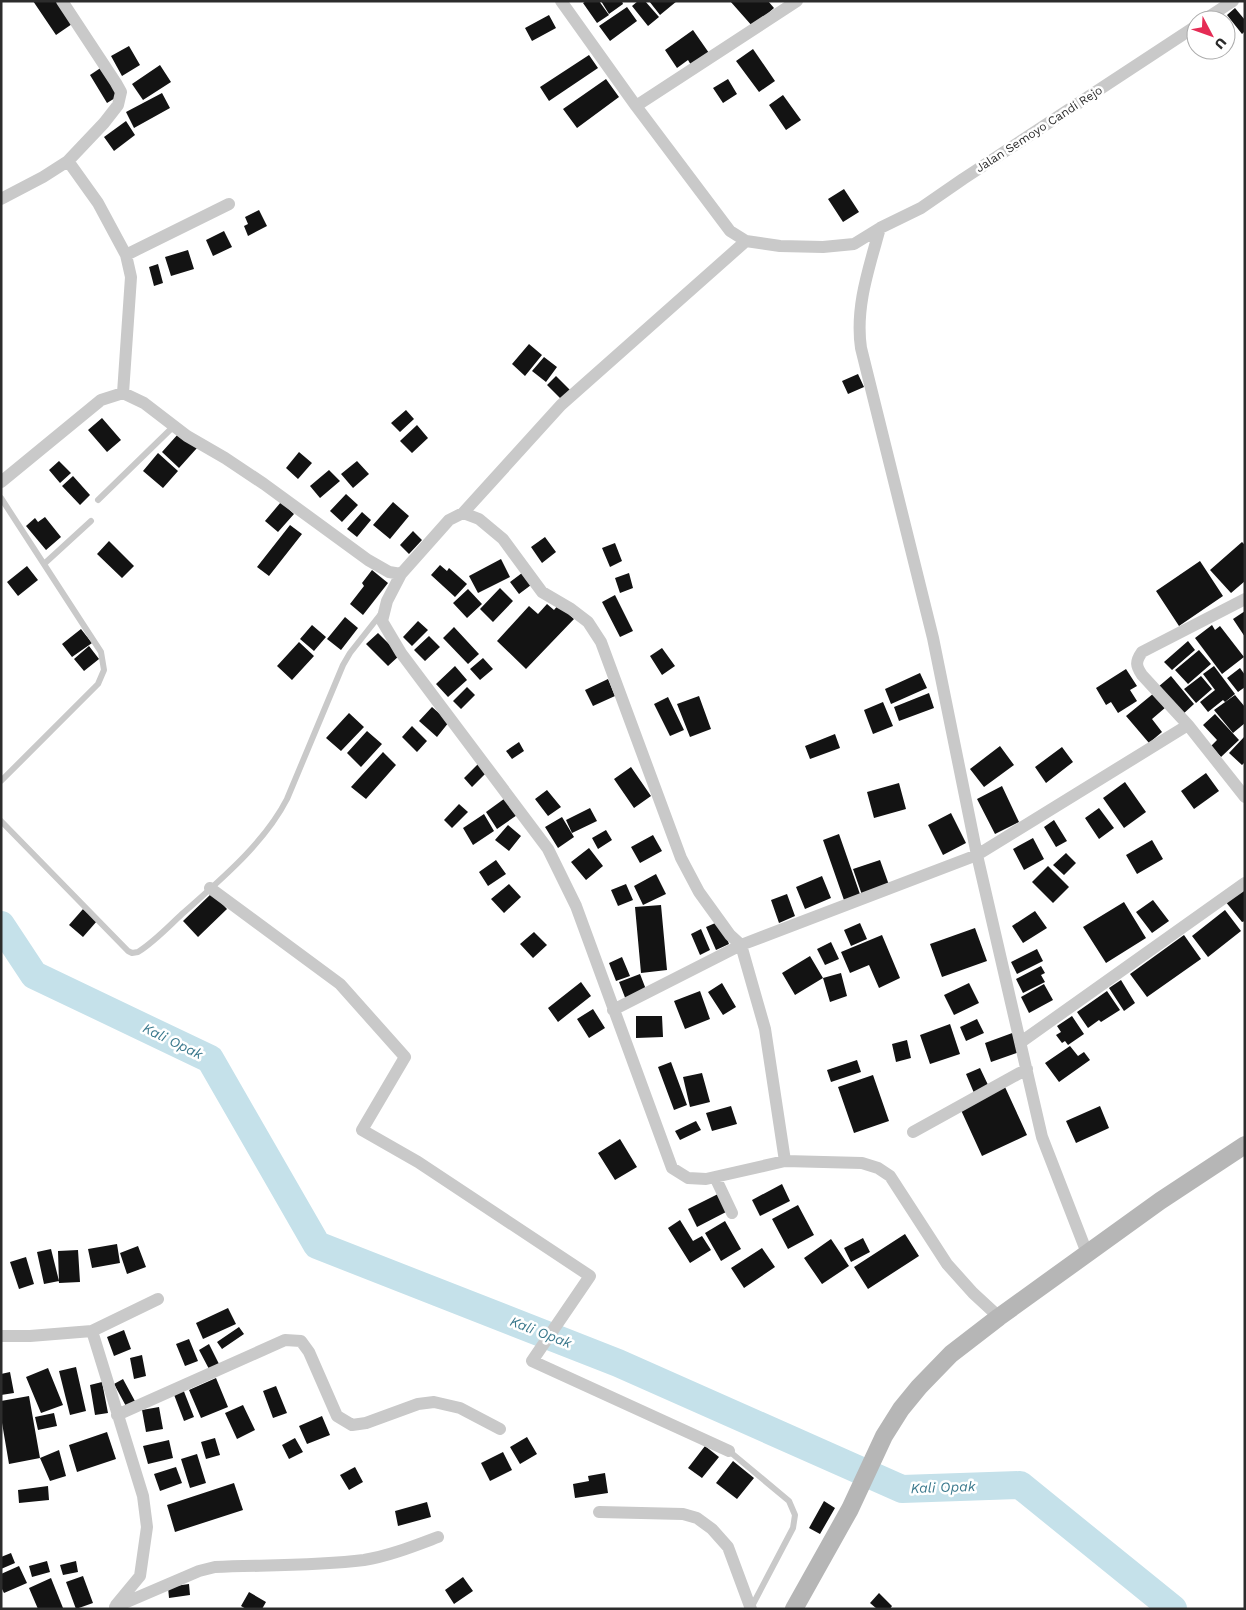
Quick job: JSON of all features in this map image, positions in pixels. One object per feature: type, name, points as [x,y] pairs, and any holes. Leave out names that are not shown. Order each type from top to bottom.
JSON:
[{"type":"street","points":[[1,199],[43,177],[68,161],[104,123],[118,105],[121,92],[62,1]]},
{"type":"street","points":[[561,1],[636,106],[730,231],[746,241],[561,405],[463,513],[449,520],[402,574],[387,601],[382,621],[401,654],[548,849],[576,906],[672,1168],[688,1178],[706,1179],[785,1161],[862,1163],[878,1168],[890,1176],[947,1264],[973,1294],[999,1318]]},
{"type":"street","points":[[636,106],[797,1]]},
{"type":"street","points":[[1219,10],[1233,1]]},
{"type":"street","name":"Jalan Semoyo Candi Rejo","points":[[746,241],[801,247],[854,244],[880,228],[921,208],[1186,33]]},
{"type":"street","points":[[68,161],[98,203],[126,254],[131,277],[123,394]]},
{"type":"street","points":[[126,254],[229,204]]},
{"type":"street","points":[[880,228],[861,297],[860,342],[933,638],[977,855],[1042,1136],[1087,1253]]},
{"type":"street","points":[[1,482],[101,400],[123,394],[144,403],[174,426],[264,484],[368,560],[389,572],[402,574]]},
{"type":"street","points":[[463,513],[479,519],[502,539],[542,592],[571,609],[588,622],[601,642],[681,858],[699,892],[730,934],[741,945],[766,1029],[785,1161]]},
{"type":"street","points":[[1244,795],[1188,725],[1142,675],[1136,667],[1136,660],[1142,652],[1245,598]]},
{"type":"street","points":[[613,1010],[741,945],[977,855],[1188,725]]},
{"type":"street","points":[[1021,1042],[1245,883]]},
{"type":"street","points":[[210,888],[340,984],[405,1057],[362,1130],[418,1162],[590,1276],[532,1362],[730,1451]]},
{"type":"street","points":[[913,1132],[1027,1069]]},
{"type":"street","points":[[794,1609],[850,1509],[884,1436],[901,1409],[951,1354],[1160,1201],[1245,1145]]},
{"type":"street","points":[[715,1177],[732,1213]]},
{"type":"street","points":[[1,1336],[30,1336],[92,1331],[158,1299]]},
{"type":"street","points":[[92,1331],[143,1496],[147,1527],[140,1576],[114,1608]]},
{"type":"street","points":[[117,1415],[285,1340],[293,1340],[301,1341],[309,1352],[337,1416],[352,1424],[366,1422],[418,1404],[434,1402],[460,1408],[500,1429]]},
{"type":"street","points":[[599,1512],[683,1514],[697,1518],[712,1529],[728,1547],[751,1609]]},
{"type":"street","points":[[114,1608],[199,1571],[215,1567],[366,1560],[438,1537]]},
{"type":"lane","points":[[98,500],[174,426]]},
{"type":"lane","points":[[1,498],[101,652],[104,670],[98,684],[1,780]]},
{"type":"lane","points":[[44,564],[91,521]]},
{"type":"lane","points":[[1,821],[128,951],[132,953],[144,948],[210,888],[270,828],[282,810],[343,665],[350,652],[384,610]]},
{"type":"lane","points":[[730,1451],[789,1501],[795,1514],[793,1528],[751,1609]]},
{"type":"building","points":[[33,1],[57,1],[72,24],[56,35]]},
{"type":"building","points":[[586,1],[599,1],[609,15],[597,23],[583,3]]},
{"type":"building","points":[[601,1],[622,1],[623,4],[609,14]]},
{"type":"building","points":[[638,1],[645,1],[659,17],[648,26],[632,6]]},
{"type":"building","points":[[649,1],[677,1],[660,15]]},
{"type":"building","points":[[730,1],[768,1],[774,8],[753,27]]},
{"type":"building","points":[[627,7],[637,21],[610,41],[599,26]]},
{"type":"building","points":[[1235,8],[1245,20],[1245,31],[1242,34],[1236,26],[1236,10],[1233,10]]},
{"type":"building","points":[[549,15],[556,28],[532,41],[525,28]]},
{"type":"building","points":[[693,30],[709,53],[691,65],[688,60],[677,68],[665,50]]},
{"type":"building","points":[[129,46],[140,65],[122,76],[111,56]]},
{"type":"building","points":[[753,49],[775,81],[759,92],[736,61]]},
{"type":"building","points":[[589,55],[598,68],[549,101],[540,87]]},
{"type":"building","points":[[160,65],[171,82],[143,100],[132,84]]},
{"type":"building","points":[[102,67],[120,95],[107,103],[90,75]]},
{"type":"building","points":[[606,79],[619,97],[577,128],[563,109]]},
{"type":"building","points":[[728,79],[737,94],[723,103],[713,88]]},
{"type":"building","points":[[162,93],[170,108],[134,128],[126,112]]},
{"type":"building","points":[[783,95],[801,120],[786,130],[769,105]]},
{"type":"building","points":[[126,121],[135,135],[114,151],[104,137]]},
{"type":"building","points":[[844,189],[859,212],[843,222],[828,199]]},
{"type":"building","points":[[259,210],[267,226],[248,236],[244,226],[248,224],[245,217]]},
{"type":"building","points":[[224,231],[232,247],[213,256],[206,240]]},
{"type":"building","points":[[188,250],[194,269],[171,276],[165,257]]},
{"type":"building","points":[[158,264],[163,283],[154,286],[149,267]]},
{"type":"building","points":[[529,344],[542,355],[525,376],[512,364]]},
{"type":"building","points":[[544,357],[557,367],[546,382],[532,371]]},
{"type":"building","points":[[858,374],[864,387],[848,394],[842,381]]},
{"type":"building","points":[[556,376],[572,392],[563,401],[547,385]]},
{"type":"building","points":[[406,410],[414,419],[400,432],[391,423]]},
{"type":"building","points":[[102,418],[121,440],[107,452],[88,430]]},
{"type":"building","points":[[417,425],[428,438],[412,453],[400,441]]},
{"type":"building","points":[[179,433],[197,448],[179,468],[162,452]]},
{"type":"building","points":[[299,452],[312,463],[298,479],[286,468]]},
{"type":"building","points":[[158,453],[178,471],[163,488],[143,471]]},
{"type":"building","points":[[59,461],[71,473],[60,483],[49,470]]},
{"type":"building","points":[[357,461],[369,474],[353,488],[341,474]]},
{"type":"building","points":[[329,470],[340,481],[320,498],[310,486]]},
{"type":"building","points":[[73,476],[90,495],[80,505],[62,486]]},
{"type":"building","points":[[346,494],[358,505],[342,522],[330,511]]},
{"type":"building","points":[[281,502],[294,514],[278,532],[265,521]]},
{"type":"building","points":[[393,502],[409,516],[390,539],[373,525]]},
{"type":"building","points":[[362,512],[371,520],[357,537],[347,529]]},
{"type":"building","points":[[45,517],[61,537],[46,550],[26,526],[35,518],[38,522]]},
{"type":"building","points":[[290,525],[302,534],[269,576],[257,567]]},
{"type":"building","points":[[413,531],[422,540],[409,554],[400,545]]},
{"type":"building","points":[[545,537],[556,552],[542,563],[531,547]]},
{"type":"building","points":[[109,541],[134,566],[122,578],[97,554]]},
{"type":"building","points":[[1242,542],[1245,545],[1245,581],[1231,593],[1210,570]]},
{"type":"building","points":[[615,543],[622,561],[610,567],[602,548]]},
{"type":"building","points":[[501,559],[510,577],[478,593],[469,576]]},
{"type":"building","points":[[1200,561],[1223,596],[1179,626],[1156,591]]},
{"type":"building","points":[[440,565],[447,571],[449,568],[467,584],[455,597],[431,575]]},
{"type":"building","points":[[27,566],[38,580],[18,596],[7,582]]},
{"type":"building","points":[[372,570],[388,583],[363,615],[350,604],[364,586],[362,583]]},
{"type":"building","points":[[522,573],[531,585],[519,594],[510,582]]},
{"type":"building","points":[[629,573],[633,588],[620,593],[615,578]]},
{"type":"building","points":[[500,588],[513,601],[493,622],[480,609]]},
{"type":"building","points":[[468,589],[482,604],[467,618],[453,603]]},
{"type":"building","points":[[615,595],[633,631],[620,637],[602,602]]},
{"type":"building","points":[[547,604],[554,610],[559,604],[574,619],[526,669],[497,641],[529,606],[538,614]]},
{"type":"building","points":[[1245,611],[1245,637],[1233,619]]},
{"type":"building","points":[[345,617],[358,628],[341,650],[327,639]]},
{"type":"building","points":[[418,621],[428,630],[412,646],[403,637]]},
{"type":"building","points":[[312,625],[326,637],[314,651],[300,639]]},
{"type":"building","points":[[1212,625],[1215,630],[1220,626],[1244,657],[1222,674],[1195,638]]},
{"type":"building","points":[[454,627],[479,654],[468,664],[443,638]]},
{"type":"building","points":[[81,629],[92,643],[72,657],[62,644]]},
{"type":"building","points":[[378,633],[400,655],[388,666],[366,644]]},
{"type":"building","points":[[429,636],[440,647],[425,661],[414,650]]},
{"type":"building","points":[[1188,641],[1195,650],[1172,670],[1164,662]]},
{"type":"building","points":[[299,642],[314,656],[292,680],[277,666]]},
{"type":"building","points":[[89,646],[99,659],[84,671],[74,659]]},
{"type":"building","points":[[662,648],[675,666],[662,675],[650,656]]},
{"type":"building","points":[[1199,650],[1211,664],[1188,684],[1175,670]]},
{"type":"building","points":[[483,658],[493,669],[480,680],[470,669]]},
{"type":"building","points":[[455,666],[467,680],[448,697],[436,684]]},
{"type":"building","points":[[1214,666],[1235,694],[1225,702],[1223,700],[1208,712],[1200,702],[1215,690],[1203,674]]},
{"type":"building","points":[[1240,668],[1245,675],[1245,687],[1238,692],[1227,678]]},
{"type":"building","points":[[1126,669],[1137,686],[1130,690],[1137,701],[1118,713],[1111,702],[1106,705],[1096,688]]},
{"type":"building","points":[[920,673],[927,688],[891,704],[885,689]]},
{"type":"building","points":[[1171,676],[1194,704],[1182,715],[1158,687]]},
{"type":"building","points":[[1201,676],[1212,689],[1196,703],[1184,689]]},
{"type":"building","points":[[608,679],[615,696],[593,706],[585,690]]},
{"type":"building","points":[[467,687],[475,695],[461,709],[453,701]]},
{"type":"building","points":[[929,693],[934,708],[899,721],[894,707]]},
{"type":"building","points":[[1154,693],[1166,707],[1152,719],[1162,732],[1149,743],[1126,716]]},
{"type":"building","points":[[1235,695],[1245,707],[1245,723],[1233,733],[1214,710]]},
{"type":"building","points":[[699,696],[711,729],[690,737],[677,704]]},
{"type":"building","points":[[668,697],[684,730],[670,736],[654,704]]},
{"type":"building","points":[[883,702],[893,726],[873,734],[864,710]]},
{"type":"building","points":[[432,707],[449,722],[437,737],[419,721]]},
{"type":"building","points":[[349,713],[364,727],[341,751],[326,738]]},
{"type":"building","points":[[1215,714],[1239,740],[1221,757],[1211,746],[1217,740],[1203,725]]},
{"type":"building","points":[[412,726],[427,741],[417,752],[402,737]]},
{"type":"building","points":[[367,731],[382,744],[361,767],[347,753]]},
{"type":"building","points":[[835,734],[840,748],[810,759],[805,746]]},
{"type":"building","points":[[1245,736],[1245,762],[1242,765],[1229,753]]},
{"type":"building","points":[[519,742],[524,751],[512,759],[506,751]]},
{"type":"building","points":[[1000,746],[1014,765],[984,787],[970,769]]},
{"type":"building","points":[[1062,747],[1073,762],[1046,783],[1035,767]]},
{"type":"building","points":[[383,752],[396,765],[366,799],[351,787]]},
{"type":"building","points":[[478,764],[487,772],[472,787],[464,778]]},
{"type":"building","points":[[631,767],[651,796],[634,808],[614,779]]},
{"type":"building","points":[[1206,773],[1219,791],[1194,809],[1181,791]]},
{"type":"building","points":[[1125,782],[1146,812],[1124,828],[1103,798]]},
{"type":"building","points":[[899,783],[906,809],[874,818],[867,792]]},
{"type":"building","points":[[1002,786],[1019,822],[995,834],[977,799]]},
{"type":"building","points":[[547,790],[561,807],[548,816],[535,799]]},
{"type":"building","points":[[508,796],[520,813],[497,829],[486,812]]},
{"type":"building","points":[[459,804],[468,812],[452,828],[444,820]]},
{"type":"building","points":[[590,808],[597,821],[572,833],[566,820]]},
{"type":"building","points":[[1099,808],[1114,828],[1099,839],[1085,818]]},
{"type":"building","points":[[951,813],[966,843],[943,855],[928,825]]},
{"type":"building","points":[[484,814],[494,831],[473,845],[463,828]]},
{"type":"building","points":[[562,817],[574,837],[558,848],[545,827]]},
{"type":"building","points":[[1054,820],[1067,841],[1056,847],[1044,827]]},
{"type":"building","points":[[508,825],[521,836],[509,851],[495,840]]},
{"type":"building","points":[[606,830],[612,840],[598,849],[592,838]]},
{"type":"building","points":[[839,834],[861,897],[845,903],[823,840]]},
{"type":"building","points":[[653,835],[662,851],[640,863],[631,847]]},
{"type":"building","points":[[1033,838],[1044,859],[1024,870],[1013,849]]},
{"type":"building","points":[[1152,840],[1163,859],[1137,874],[1126,855]]},
{"type":"building","points":[[589,848],[603,866],[586,880],[571,862]]},
{"type":"building","points":[[1066,853],[1076,863],[1064,875],[1053,865]]},
{"type":"building","points":[[496,860],[506,874],[488,886],[479,872]]},
{"type":"building","points":[[880,860],[889,885],[862,895],[853,869]]},
{"type":"building","points":[[1048,866],[1069,887],[1053,903],[1032,882]]},
{"type":"building","points":[[656,874],[666,894],[643,905],[634,886]]},
{"type":"building","points":[[822,876],[831,898],[805,909],[796,887]]},
{"type":"building","points":[[509,884],[521,897],[504,913],[491,899]]},
{"type":"building","points":[[626,884],[633,900],[618,906],[611,890]]},
{"type":"building","points":[[1245,886],[1245,921],[1242,922],[1225,901]]},
{"type":"building","points":[[212,893],[227,909],[198,937],[183,921]]},
{"type":"building","points":[[787,894],[795,916],[779,923],[771,900]]},
{"type":"building","points":[[1153,900],[1169,921],[1152,933],[1136,912]]},
{"type":"building","points":[[1124,902],[1146,938],[1106,963],[1083,927]]},
{"type":"building","points":[[661,905],[667,970],[641,973],[635,907]]},
{"type":"building","points":[[83,909],[97,921],[83,937],[69,925]]},
{"type":"building","points":[[1225,910],[1241,931],[1208,957],[1192,936]]},
{"type":"building","points":[[1035,911],[1047,928],[1023,943],[1012,926]]},
{"type":"building","points":[[720,921],[729,944],[716,950],[706,927]]},
{"type":"building","points":[[860,923],[867,939],[851,946],[844,930]]},
{"type":"building","points":[[975,928],[987,961],[942,977],[930,944]]},
{"type":"building","points":[[701,929],[710,950],[700,955],[691,934]]},
{"type":"building","points":[[534,932],[547,945],[533,958],[520,944]]},
{"type":"building","points":[[882,935],[900,978],[879,988],[869,965],[850,973],[841,952]]},
{"type":"building","points":[[1184,935],[1201,959],[1147,997],[1130,974]]},
{"type":"building","points":[[831,942],[839,959],[825,965],[817,949]]},
{"type":"building","points":[[1037,949],[1043,961],[1017,974],[1011,962]]},
{"type":"building","points":[[810,956],[823,978],[795,995],[782,973]]},
{"type":"building","points":[[622,957],[630,976],[616,981],[609,963]]},
{"type":"building","points":[[1041,966],[1045,973],[1041,975],[1045,982],[1023,993],[1016,979]]},
{"type":"building","points":[[841,973],[847,996],[830,1002],[823,978]]},
{"type":"building","points":[[640,974],[647,992],[626,1000],[619,982]]},
{"type":"building","points":[[1121,980],[1135,1003],[1124,1011],[1109,988]]},
{"type":"building","points":[[581,982],[591,996],[558,1022],[548,1008]]},
{"type":"building","points":[[722,983],[736,1007],[723,1015],[708,992]]},
{"type":"building","points":[[969,983],[979,1003],[954,1015],[944,995]]},
{"type":"building","points":[[1044,984],[1053,1000],[1029,1013],[1021,997]]},
{"type":"building","points":[[700,991],[710,1019],[685,1029],[674,1001]]},
{"type":"building","points":[[1107,991],[1120,1010],[1101,1022],[1099,1020],[1088,1028],[1077,1012]]},
{"type":"building","points":[[593,1009],[605,1028],[589,1038],[577,1019]]},
{"type":"building","points":[[636,1016],[662,1016],[663,1037],[636,1038]]},
{"type":"building","points":[[1072,1016],[1084,1034],[1068,1045],[1065,1041],[1062,1043],[1056,1035],[1061,1032],[1057,1026]]},
{"type":"building","points":[[977,1019],[984,1033],[966,1041],[960,1027]]},
{"type":"building","points":[[950,1024],[960,1054],[930,1064],[920,1035]]},
{"type":"building","points":[[1015,1032],[1022,1051],[991,1062],[985,1043]]},
{"type":"building","points":[[907,1040],[911,1058],[896,1062],[892,1044]]},
{"type":"building","points":[[1070,1046],[1078,1056],[1084,1052],[1090,1060],[1059,1082],[1045,1063]]},
{"type":"building","points":[[857,1060],[861,1072],[831,1082],[827,1070]]},
{"type":"building","points":[[671,1062],[687,1105],[674,1110],[658,1067]]},
{"type":"building","points":[[980,1068],[989,1087],[974,1093],[966,1074]]},
{"type":"building","points":[[702,1073],[710,1102],[690,1107],[683,1077]]},
{"type":"building","points":[[873,1075],[889,1121],[854,1133],[838,1087]]},
{"type":"building","points":[[1005,1087],[1027,1135],[982,1156],[960,1108]]},
{"type":"building","points":[[731,1106],[737,1124],[712,1131],[706,1113]]},
{"type":"building","points":[[1100,1106],[1109,1128],[1076,1143],[1066,1121]]},
{"type":"building","points":[[696,1121],[701,1130],[680,1140],[675,1131]]},
{"type":"building","points":[[620,1139],[637,1167],[615,1180],[598,1153]]},
{"type":"building","points":[[782,1184],[790,1201],[760,1216],[752,1200]]},
{"type":"building","points":[[718,1194],[726,1212],[697,1227],[688,1209]]},
{"type":"building","points":[[798,1205],[814,1235],[788,1249],[772,1219]]},
{"type":"building","points":[[680,1220],[693,1241],[702,1236],[711,1250],[690,1263],[668,1228]]},
{"type":"building","points":[[725,1221],[741,1249],[721,1261],[705,1233]]},
{"type":"building","points":[[905,1234],[919,1256],[868,1289],[854,1267]]},
{"type":"building","points":[[863,1238],[870,1252],[851,1262],[844,1248]]},
{"type":"building","points":[[831,1239],[849,1266],[822,1284],[804,1258]]},
{"type":"building","points":[[117,1244],[120,1263],[92,1268],[88,1249]]},
{"type":"building","points":[[138,1246],[146,1267],[127,1274],[120,1253]]},
{"type":"building","points":[[762,1248],[775,1267],[744,1288],[731,1268]]},
{"type":"building","points":[[51,1249],[59,1281],[44,1284],[37,1252]]},
{"type":"building","points":[[78,1250],[80,1282],[59,1283],[58,1251]]},
{"type":"building","points":[[26,1257],[34,1284],[19,1289],[10,1262]]},
{"type":"building","points":[[228,1308],[236,1324],[203,1339],[196,1323]]},
{"type":"building","points":[[239,1327],[244,1334],[222,1349],[217,1342]]},
{"type":"building","points":[[124,1330],[131,1349],[114,1356],[107,1337]]},
{"type":"building","points":[[189,1339],[198,1361],[185,1366],[176,1344]]},
{"type":"building","points":[[209,1344],[219,1364],[209,1369],[199,1350]]},
{"type":"building","points":[[142,1355],[146,1376],[134,1379],[130,1358]]},
{"type":"building","points":[[76,1367],[86,1411],[70,1415],[59,1371]]},
{"type":"building","points":[[48,1368],[63,1405],[41,1413],[26,1377]]},
{"type":"building","points":[[10,1372],[14,1393],[1,1395],[1,1374]]},
{"type":"building","points":[[216,1378],[228,1407],[201,1418],[189,1390]]},
{"type":"building","points":[[123,1379],[136,1403],[127,1408],[114,1384]]},
{"type":"building","points":[[102,1382],[108,1413],[95,1415],[90,1385]]},
{"type":"building","points":[[276,1386],[287,1413],[273,1418],[263,1391]]},
{"type":"building","points":[[183,1389],[194,1417],[184,1421],[173,1392]]},
{"type":"building","points":[[29,1396],[40,1458],[9,1464],[1,1417],[1,1401]]},
{"type":"building","points":[[243,1405],[255,1430],[237,1439],[225,1413]]},
{"type":"building","points":[[159,1407],[163,1429],[146,1432],[142,1410]]},
{"type":"building","points":[[54,1413],[57,1426],[38,1430],[35,1417]]},
{"type":"building","points":[[322,1416],[330,1435],[307,1444],[299,1426]]},
{"type":"building","points":[[107,1432],[116,1459],[77,1472],[69,1445]]},
{"type":"building","points":[[527,1437],[537,1454],[520,1464],[510,1447]]},
{"type":"building","points":[[215,1438],[220,1455],[206,1459],[201,1442]]},
{"type":"building","points":[[295,1438],[303,1452],[289,1459],[282,1445]]},
{"type":"building","points":[[169,1440],[173,1458],[148,1464],[143,1446]]},
{"type":"building","points":[[705,1446],[719,1457],[702,1478],[688,1468]]},
{"type":"building","points":[[59,1450],[66,1476],[50,1481],[40,1458]]},
{"type":"building","points":[[503,1452],[512,1470],[490,1481],[481,1463]]},
{"type":"building","points":[[197,1454],[206,1483],[190,1488],[181,1459]]},
{"type":"building","points":[[733,1461],[754,1478],[737,1499],[716,1483]]},
{"type":"building","points":[[176,1467],[182,1483],[160,1491],[154,1474]]},
{"type":"building","points":[[355,1467],[363,1482],[349,1490],[340,1475]]},
{"type":"building","points":[[605,1473],[608,1493],[575,1498],[573,1484],[589,1481],[588,1476]]},
{"type":"building","points":[[234,1483],[243,1510],[175,1532],[167,1505]]},
{"type":"building","points":[[48,1486],[49,1500],[19,1503],[18,1490]]},
{"type":"building","points":[[824,1501],[835,1508],[820,1534],[809,1528]]},
{"type":"building","points":[[427,1502],[431,1517],[398,1526],[395,1511]]},
{"type":"building","points":[[11,1553],[15,1563],[1,1569],[1,1557]]},
{"type":"building","points":[[47,1561],[50,1572],[32,1577],[29,1566]]},
{"type":"building","points":[[76,1561],[78,1572],[63,1575],[60,1565]]},
{"type":"building","points":[[19,1566],[27,1583],[4,1593],[1,1587],[1,1574]]},
{"type":"building","points":[[83,1576],[93,1603],[76,1609],[66,1582]]},
{"type":"building","points":[[463,1577],[473,1591],[454,1604],[445,1590]]},
{"type":"building","points":[[51,1578],[63,1608],[38,1609],[29,1588]]},
{"type":"building","points":[[189,1584],[190,1595],[169,1598],[168,1587]]},
{"type":"building","points":[[249,1592],[266,1602],[262,1609],[246,1609],[241,1606]]},
{"type":"building","points":[[879,1593],[892,1606],[890,1609],[877,1609],[870,1603]]},
{"type":"waterway","name":"Kali Opak","points":[[1,925],[34,975],[210,1059],[317,1245],[618,1363],[902,1489],[1020,1485],[1173,1609]]}]
